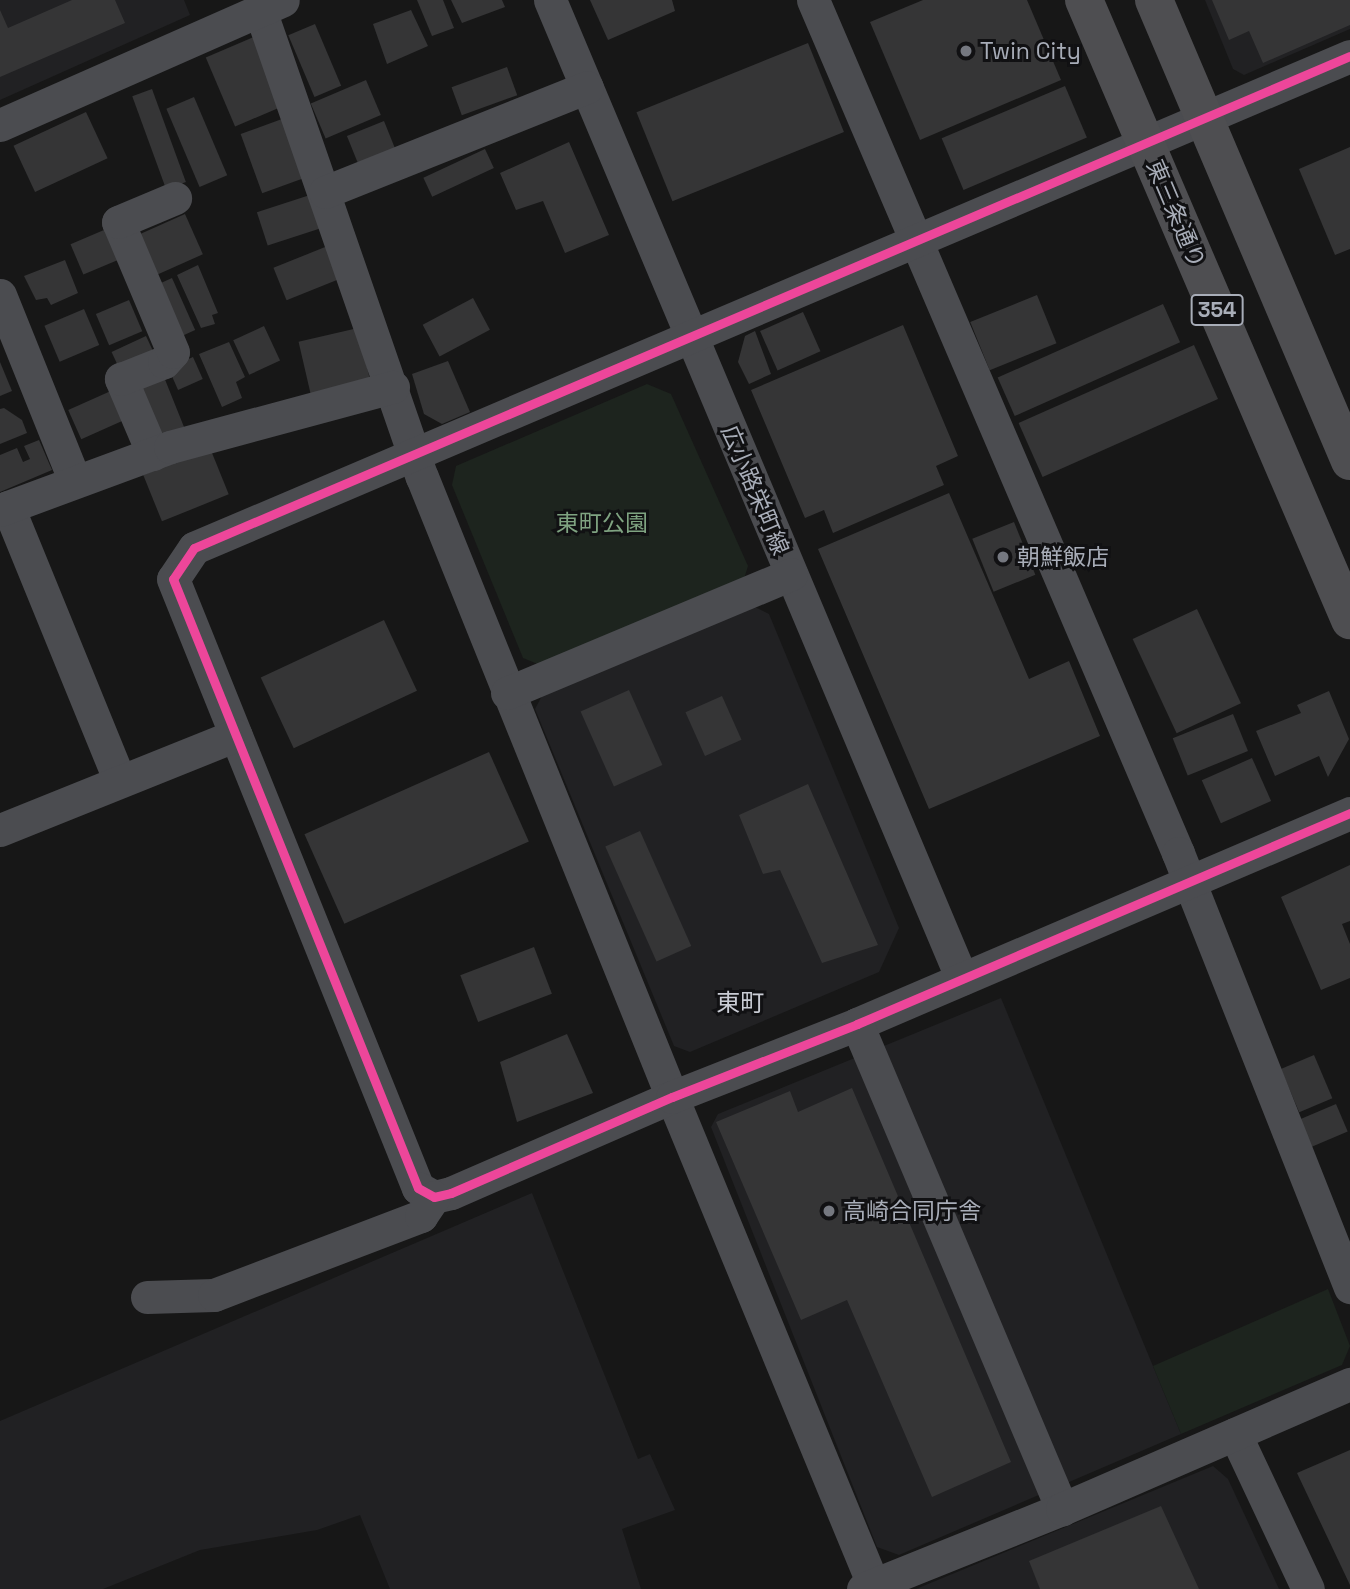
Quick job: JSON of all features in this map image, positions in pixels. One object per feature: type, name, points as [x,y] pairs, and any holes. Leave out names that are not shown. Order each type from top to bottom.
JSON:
[{"type":"highway","name":"東三条通り","points":[[1084,0],[1350,620]]},
{"type":"highway","name":"354","points":[[1154,0],[1350,461]]},
{"type":"street","name":"広小路栄町線","points":[[550,0],[962,979]]},
{"type":"street","points":[[813,0],[1190,882],[1350,1287]]},
{"type":"street","points":[[0,125],[272,5],[325,192],[414,453],[507,693],[870,1588],[1062,1509],[1350,1384]]},
{"type":"street","points":[[1350,56],[194,548],[173,579],[418,1188],[434,1197],[452,1193],[672,1097],[857,1024],[1350,813]]},
{"type":"street","points":[[325,192],[587,87]]},
{"type":"street","points":[[153,454],[121,379],[164,362],[173,352],[118,222],[175,198]]},
{"type":"street","points":[[0,295],[75,482]]},
{"type":"street","points":[[120,781],[4,509],[153,454],[393,387]]},
{"type":"street","points":[[507,693],[791,574]]},
{"type":"street","points":[[0,830],[236,735]]},
{"type":"street","points":[[857,1024],[1062,1509]]},
{"type":"street","points":[[147,1297],[214,1295],[421,1216],[434,1197]]},
{"type":"street","points":[[1235,1433],[1308,1589]]},
{"type":"shaded area","points":[[0,0],[184,0],[190,15],[0,100]]},
{"type":"shaded area","points":[[1205,0],[1350,0],[1350,29],[1244,75],[1233,69]]},
{"type":"shaded area","points":[[745,602],[769,614],[899,928],[879,972],[690,1052],[674,1046],[535,709],[546,688]]},
{"type":"shaded area","points":[[1001,998],[1181,1434],[899,1555],[877,1547],[711,1127],[718,1114]]},
{"type":"shaded area","points":[[532,1193],[638,1459],[650,1454],[675,1510],[622,1529],[641,1589],[390,1589],[360,1515],[317,1530],[200,1550],[103,1589],[0,1589],[0,1421]]},
{"type":"shaded area","points":[[1213,1466],[1228,1479],[1279,1589],[916,1589]]},
{"type":"green space","name":"東町公園","points":[[647,384],[671,394],[748,566],[742,585],[545,667],[523,658],[452,485],[456,466]]},
{"type":"green space","points":[[1328,1289],[1350,1346],[1342,1365],[1181,1434],[1153,1366]]},
{"type":"building","points":[[72,0],[115,0],[125,23],[0,77],[0,10],[8,28]]},
{"type":"building","points":[[417,0],[443,0],[454,28],[432,36]]},
{"type":"building","points":[[451,0],[502,0],[505,7],[462,23]]},
{"type":"building","points":[[590,0],[672,0],[675,11],[608,40]]},
{"type":"building","name":"Twin City","points":[[923,0],[1027,0],[1061,80],[920,140],[870,22]]},
{"type":"building","points":[[1212,0],[1350,0],[1350,25],[1263,63],[1249,31],[1229,40]]},
{"type":"building","points":[[411,10],[428,46],[387,64],[373,24]]},
{"type":"building","points":[[315,24],[341,86],[314,97],[288,35]]},
{"type":"building","points":[[261,34],[290,103],[235,126],[206,57]]},
{"type":"building","points":[[808,43],[844,132],[672,201],[636,112]]},
{"type":"building","points":[[507,67],[517,95],[462,115],[452,87]]},
{"type":"building","points":[[366,80],[381,115],[326,138],[311,103]]},
{"type":"building","points":[[1065,86],[1087,138],[964,190],[942,138]]},
{"type":"building","points":[[152,89],[186,182],[166,189],[132,96]]},
{"type":"building","points":[[194,97],[227,175],[200,187],[166,109]]},
{"type":"building","points":[[86,112],[108,158],[35,192],[13,146]]},
{"type":"building","points":[[282,119],[304,178],[262,193],[241,134]]},
{"type":"building","points":[[384,121],[395,148],[358,163],[347,136]]},
{"type":"building","points":[[569,142],[609,235],[565,253],[543,201],[516,210],[500,173]]},
{"type":"building","points":[[1350,147],[1350,249],[1335,255],[1299,169]]},
{"type":"building","points":[[485,149],[494,168],[432,197],[423,178]]},
{"type":"building","points":[[313,194],[324,227],[268,246],[257,212]]},
{"type":"building","points":[[185,214],[203,254],[151,277],[133,237]]},
{"type":"building","points":[[111,227],[124,257],[83,275],[70,244]]},
{"type":"building","points":[[330,245],[343,277],[287,300],[273,268]]},
{"type":"building","points":[[65,260],[78,293],[51,305],[47,298],[36,300],[24,276]]},
{"type":"building","points":[[198,265],[218,313],[212,315],[215,324],[201,328],[177,275]]},
{"type":"building","points":[[172,278],[195,330],[177,338],[154,286]]},
{"type":"building","points":[[1037,295],[1056,343],[990,370],[970,322]]},
{"type":"building","points":[[473,298],[490,330],[440,357],[423,325]]},
{"type":"building","points":[[129,300],[142,331],[109,345],[96,314]]},
{"type":"building","points":[[1163,304],[1180,342],[1015,416],[998,378]]},
{"type":"building","points":[[84,309],[99,345],[60,362],[44,326]]},
{"type":"building","points":[[803,312],[820,351],[778,370],[760,331]]},
{"type":"building","points":[[903,325],[958,456],[936,466],[944,485],[833,533],[824,510],[805,518],[751,390]]},
{"type":"building","points":[[264,326],[280,360],[249,375],[233,340]]},
{"type":"building","points":[[358,328],[372,389],[313,403],[299,342]]},
{"type":"building","points":[[755,331],[771,374],[749,384],[738,362],[745,336]]},
{"type":"building","points":[[146,336],[154,353],[120,369],[112,352]]},
{"type":"building","points":[[229,342],[245,377],[236,382],[242,398],[222,407],[199,354]]},
{"type":"building","points":[[1194,345],[1218,399],[1043,477],[1019,423]]},
{"type":"building","points":[[193,357],[203,379],[178,390],[168,368]]},
{"type":"building","points":[[448,361],[470,412],[442,424],[424,414],[412,374]]},
{"type":"building","points":[[0,362],[12,391],[0,396]]},
{"type":"building","points":[[164,377],[184,427],[163,435],[136,389]]},
{"type":"building","points":[[113,390],[126,419],[81,439],[68,410]]},
{"type":"building","points":[[4,408],[22,420],[27,433],[0,444],[0,409]]},
{"type":"building","points":[[39,440],[52,470],[0,492],[0,455],[17,448],[23,462],[30,459],[24,446]]},
{"type":"building","points":[[210,448],[229,494],[162,521],[143,475]]},
{"type":"building","points":[[949,493],[1029,679],[1069,661],[1100,736],[929,809],[818,549]]},
{"type":"building","name":"朝鮮飯店","points":[[1014,522],[1035,575],[994,592],[972,539]]},
{"type":"building","points":[[1197,609],[1241,703],[1177,733],[1133,639]]},
{"type":"building","points":[[384,620],[417,691],[294,748],[261,677]]},
{"type":"building","points":[[629,690],[662,765],[614,786],[581,712]]},
{"type":"building","points":[[1329,691],[1349,739],[1328,777],[1319,756],[1275,776],[1256,731],[1301,713],[1297,705]]},
{"type":"building","points":[[722,696],[742,740],[705,756],[685,712]]},
{"type":"building","points":[[1233,714],[1248,751],[1188,775],[1173,738]]},
{"type":"building","points":[[489,752],[529,842],[344,924],[304,834]]},
{"type":"building","points":[[1252,758],[1271,801],[1221,823],[1202,780]]},
{"type":"building","points":[[808,784],[878,945],[822,963],[780,870],[763,874],[739,815]]},
{"type":"building","points":[[640,831],[691,946],[657,962],[605,846]]},
{"type":"building","points":[[1350,865],[1350,921],[1342,924],[1350,944],[1350,978],[1321,990],[1281,897]]},
{"type":"building","points":[[534,947],[552,994],[478,1022],[460,975]]},
{"type":"building","points":[[567,1034],[593,1093],[517,1122],[500,1062]]},
{"type":"building","points":[[1314,1055],[1332,1098],[1299,1112],[1281,1069]]},
{"type":"building","name":"高崎合同庁舎","points":[[852,1088],[1011,1462],[932,1497],[847,1300],[801,1320],[716,1122],[790,1091],[798,1112]]},
{"type":"building","points":[[1336,1104],[1348,1132],[1312,1147],[1300,1119]]},
{"type":"building","points":[[1350,1450],[1350,1585],[1297,1473]]},
{"type":"building","points":[[1161,1506],[1199,1589],[1040,1589],[1029,1561]]},
{"type":"cycle path","points":[[1350,56],[194,548],[173,579],[418,1188],[434,1197],[451,1193],[672,1097],[857,1024],[1350,813]]},
{"type":"place","name":"Twin City","points":[[966,51]]},
{"type":"place","name":"朝鮮飯店","points":[[1003,557]]},
{"type":"place","name":"高崎合同庁舎","points":[[829,1211]]},
{"type":"district","name":"東町","points":[[740,1003]]}]
